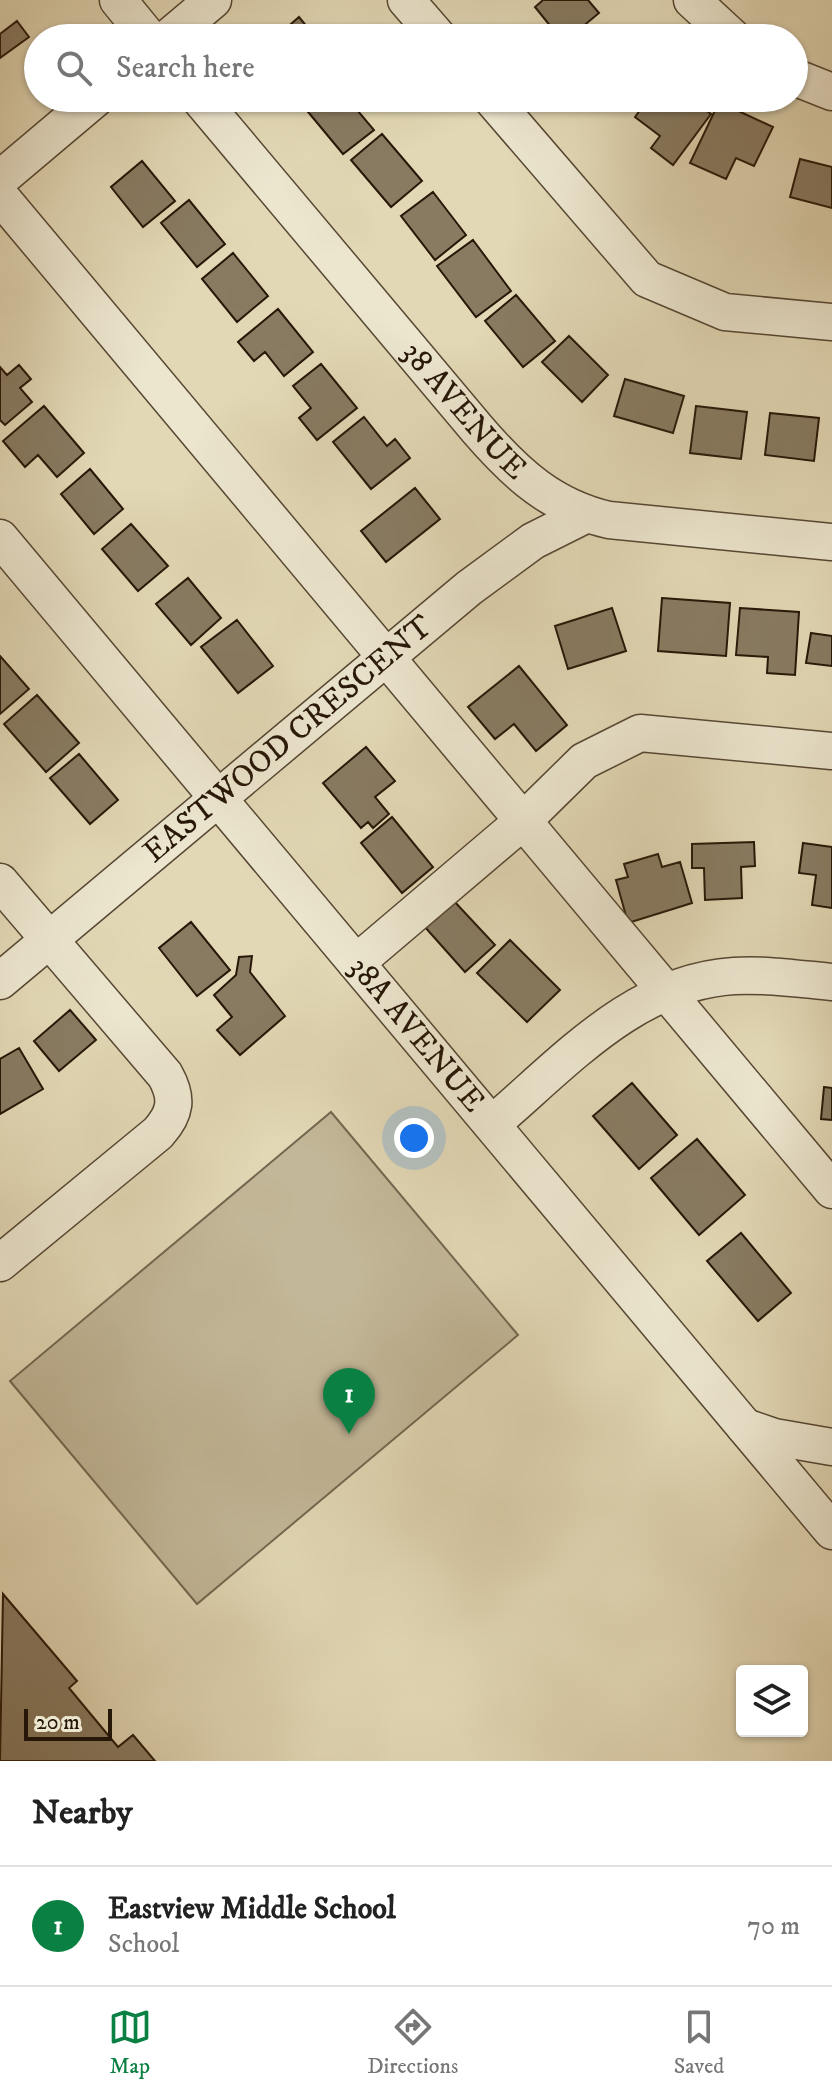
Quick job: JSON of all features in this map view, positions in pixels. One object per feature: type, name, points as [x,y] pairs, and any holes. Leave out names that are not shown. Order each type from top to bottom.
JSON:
[{"type":"street","points":[[118,0],[138,24]]},
{"type":"street","points":[[185,24],[213,0]]},
{"type":"street","points":[[406,0],[427,24]]},
{"type":"street","points":[[692,0],[718,24]]},
{"type":"street","points":[[808,83],[832,92]]},
{"type":"street","points":[[0,179],[79,112]]},
{"type":"street","name":"38 AVENUE","points":[[211,112],[497,452],[536,489],[585,515],[643,526],[832,542]]},
{"type":"street","points":[[503,112],[647,279],[725,312],[832,322]]},
{"type":"street","points":[[0,196],[832,1190]]},
{"type":"street","name":"EASTWOOD CRESCENT","points":[[0,981],[386,657],[508,559],[556,527],[585,515]]},
{"type":"street","name":"38A AVENUE","points":[[0,538],[832,1531]]},
{"type":"street","points":[[356,963],[522,822],[584,761],[640,733],[832,751]]},
{"type":"street","points":[[0,882],[165,1075],[174,1091],[175,1105],[170,1120],[158,1133],[0,1263]]},
{"type":"street","points":[[492,1124],[617,1019],[664,991],[733,976],[832,982]]},
{"type":"street","points":[[745,1427],[774,1437],[832,1447]]},
{"type":"shaded area","points":[[331,1112],[518,1335],[197,1604],[10,1381]]},
{"type":"building","points":[[543,0],[588,0],[599,13],[586,24],[549,24],[535,7]]},
{"type":"building","points":[[299,17],[305,24],[291,24]]},
{"type":"building","points":[[17,21],[24,30],[24,41],[0,58],[0,34]]},
{"type":"building","points":[[308,112],[359,112],[374,130],[343,154]]},
{"type":"building","points":[[639,112],[711,114],[673,165],[651,148],[660,136],[635,117]]},
{"type":"building","points":[[714,112],[741,112],[773,127],[754,166],[736,158],[726,179],[690,163]]},
{"type":"building","points":[[382,134],[422,181],[391,207],[351,160]]},
{"type":"building","points":[[800,159],[832,167],[832,208],[790,197]]},
{"type":"building","points":[[142,161],[175,201],[143,227],[111,187]]},
{"type":"building","points":[[433,192],[466,235],[435,260],[401,216]]},
{"type":"building","points":[[189,200],[225,244],[197,267],[161,223]]},
{"type":"building","points":[[473,240],[511,291],[476,317],[437,266]]},
{"type":"building","points":[[233,253],[268,296],[237,322],[202,279]]},
{"type":"building","points":[[516,295],[555,341],[523,367],[485,321]]},
{"type":"building","points":[[278,309],[313,352],[284,376],[265,352],[254,361],[238,342]]},
{"type":"building","points":[[569,336],[608,375],[582,402],[542,362]]},
{"type":"building","points":[[321,364],[357,408],[317,440],[299,418],[311,408],[293,386]]},
{"type":"building","points":[[19,365],[31,379],[20,388],[32,402],[5,425],[0,420],[0,367],[7,375]]},
{"type":"building","points":[[625,379],[684,396],[673,433],[614,416]]},
{"type":"building","points":[[44,406],[84,453],[57,477],[38,455],[25,467],[3,441]]},
{"type":"building","points":[[696,406],[747,412],[741,459],[690,453]]},
{"type":"building","points":[[770,413],[819,418],[814,461],[765,455]]},
{"type":"building","points":[[364,417],[387,446],[395,439],[410,458],[371,489],[333,442]]},
{"type":"building","points":[[90,469],[123,509],[94,534],[61,494]]},
{"type":"building","points":[[415,488],[440,519],[386,562],[361,531]]},
{"type":"building","points":[[131,524],[168,566],[138,591],[102,549]]},
{"type":"building","points":[[188,578],[221,618],[191,645],[156,604]]},
{"type":"building","points":[[662,598],[730,603],[726,656],[658,651]]},
{"type":"building","points":[[612,608],[626,651],[568,669],[555,626]]},
{"type":"building","points":[[740,608],[799,612],[795,675],[767,673],[768,657],[736,655]]},
{"type":"building","points":[[237,620],[273,666],[238,693],[201,647]]},
{"type":"building","points":[[811,633],[832,636],[832,666],[806,663]]},
{"type":"building","points":[[0,656],[29,689],[0,714]]},
{"type":"building","points":[[519,666],[567,725],[536,751],[514,724],[495,739],[468,707]]},
{"type":"building","points":[[37,695],[79,743],[46,772],[4,724]]},
{"type":"building","points":[[366,747],[395,781],[375,797],[389,814],[373,828],[368,822],[361,828],[323,783]]},
{"type":"building","points":[[79,754],[118,800],[90,824],[50,778]]},
{"type":"building","points":[[392,817],[433,867],[402,893],[361,843]]},
{"type":"building","points":[[754,842],[755,866],[741,867],[742,898],[705,900],[704,868],[692,868],[692,844]]},
{"type":"building","points":[[803,843],[832,847],[832,908],[812,905],[816,875],[799,873]]},
{"type":"building","points":[[658,854],[662,867],[680,862],[692,903],[628,923],[616,880],[628,877],[624,864]]},
{"type":"building","points":[[453,900],[495,945],[465,972],[424,926]]},
{"type":"building","points":[[191,922],[230,970],[197,996],[159,948]]},
{"type":"building","points":[[510,940],[560,990],[527,1022],[477,973]]},
{"type":"building","points":[[252,956],[250,972],[285,1016],[240,1055],[217,1030],[232,1017],[214,995],[236,975],[239,957]]},
{"type":"building","points":[[70,1010],[96,1040],[59,1071],[34,1041]]},
{"type":"building","points":[[19,1048],[43,1089],[0,1114],[0,1059]]},
{"type":"building","points":[[632,1083],[677,1135],[639,1169],[593,1116]]},
{"type":"building","points":[[824,1087],[832,1088],[832,1120],[821,1119]]},
{"type":"building","points":[[697,1139],[745,1195],[699,1235],[651,1178]]},
{"type":"building","points":[[741,1233],[791,1293],[758,1321],[707,1261]]},
{"type":"building","points":[[3,1594],[77,1681],[69,1688],[118,1747],[133,1735],[155,1761],[0,1761]]},
{"type":"place","name":"Eastview Middle School","points":[[349,1434]]}]
